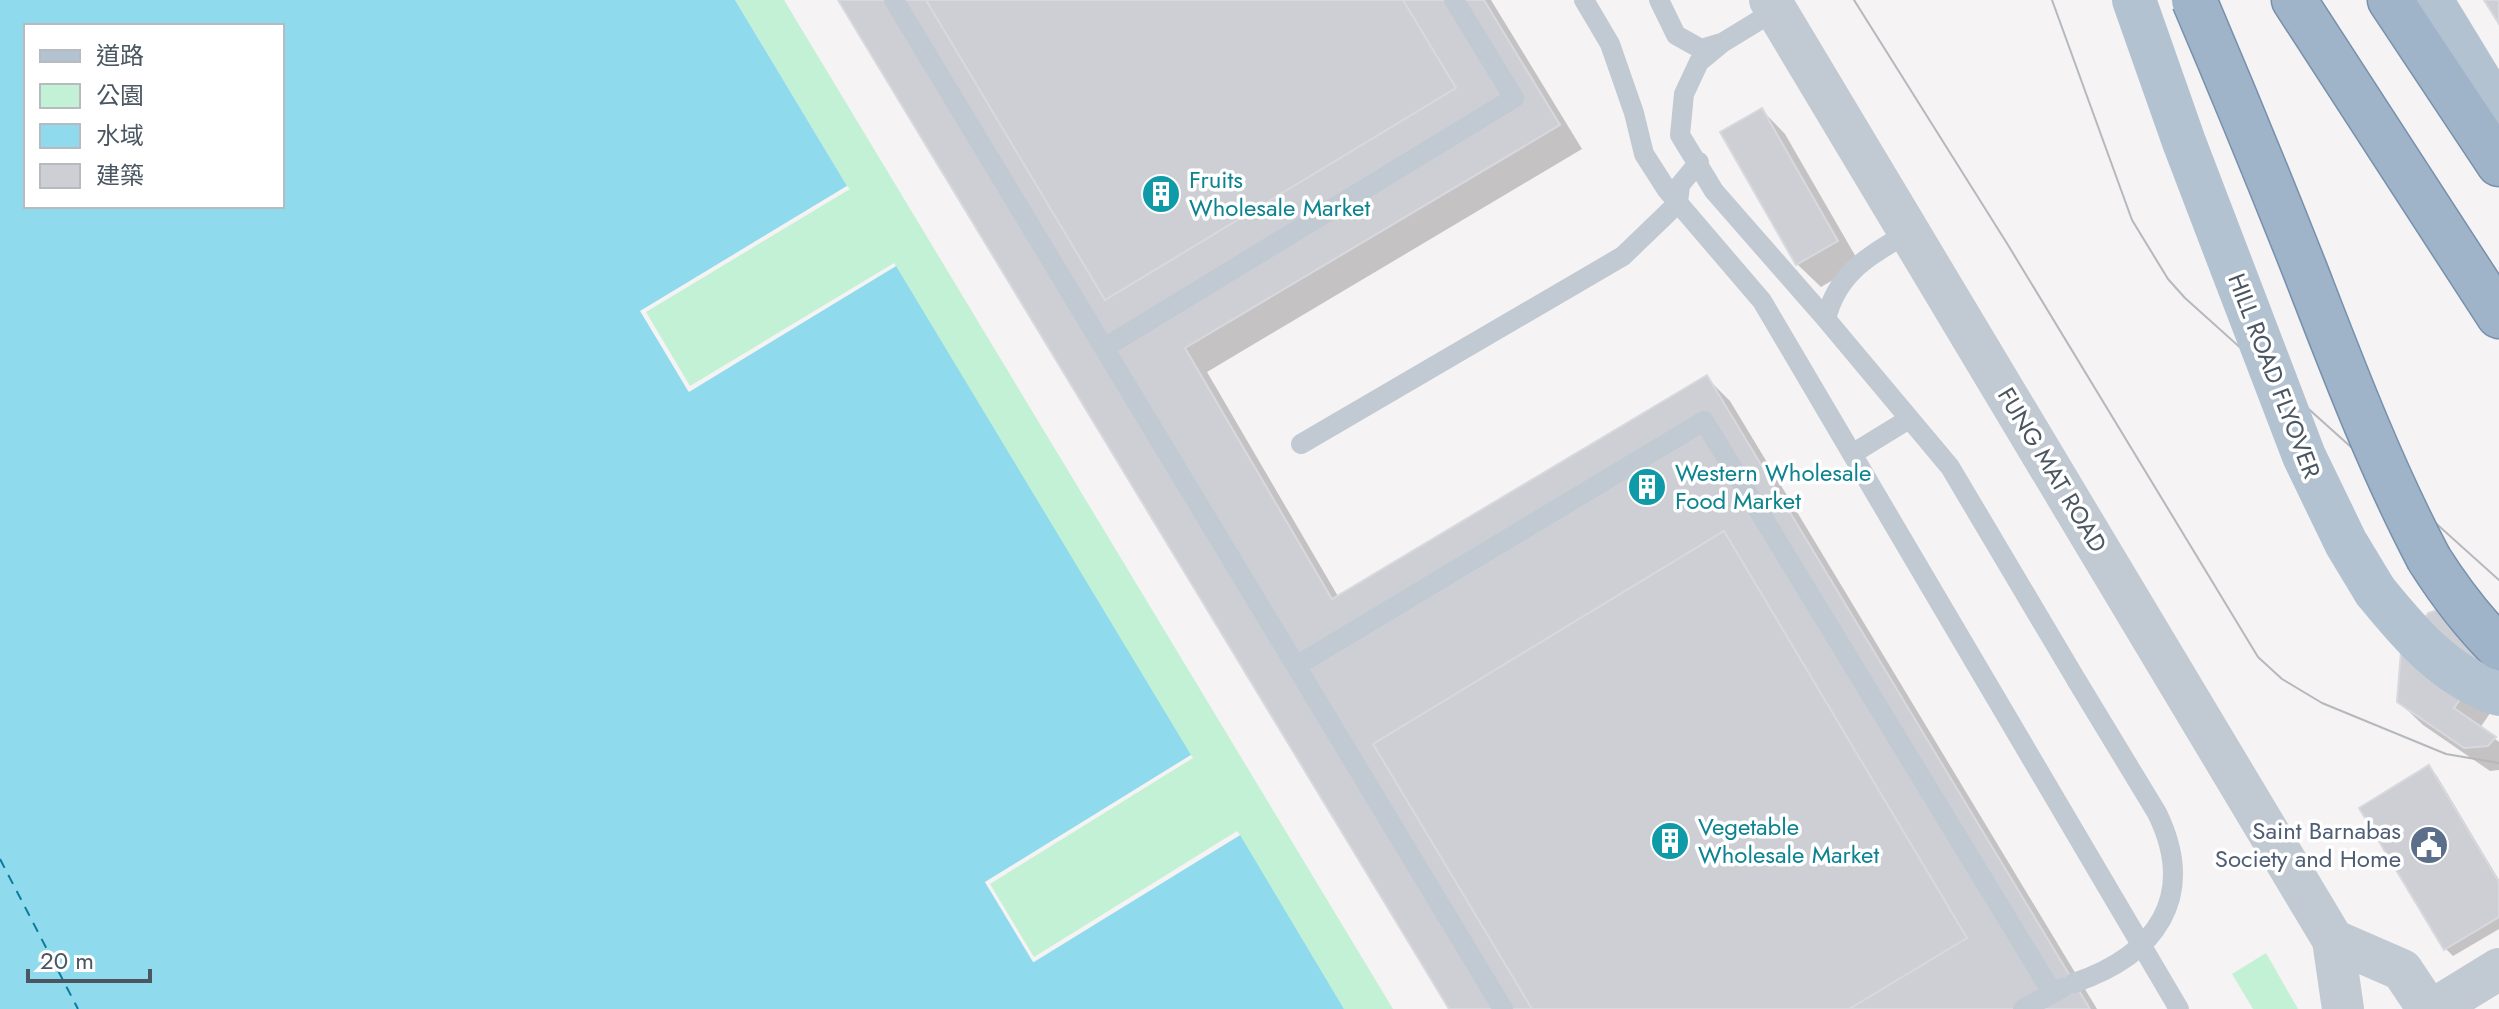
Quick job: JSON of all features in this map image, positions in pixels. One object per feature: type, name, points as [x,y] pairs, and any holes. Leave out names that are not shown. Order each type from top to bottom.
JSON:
[{"type":"highway","points":[[2194,0],[2251,133],[2360,410],[2404,509],[2448,590],[2499,648]]},
{"type":"highway","points":[[2294,0],[2499,316]]},
{"type":"highway","points":[[2390,0],[2499,164]]},
{"type":"main road","name":"HILL ROAD FLYOVER","points":[[2134,0],[2184,142],[2304,456],[2346,543],[2375,591],[2433,657],[2462,678],[2499,694]]},
{"type":"main road","points":[[2318,0],[2499,276]]},
{"type":"main road","points":[[2431,0],[2499,112]]},
{"type":"street","name":"FUNG MAT ROAD","points":[[1773,5],[2333,940],[2343,1009]]},
{"type":"street","points":[[2333,940],[2402,970],[2428,1009]]},
{"type":"street","points":[[2434,1009],[2499,969]]},
{"type":"lane","points":[[894,0],[1503,1009]]},
{"type":"lane","points":[[1104,348],[1514,98],[1454,0]]},
{"type":"lane","points":[[1584,0],[1610,44],[1634,113],[1644,154],[1678,203],[1762,301],[2179,1009]]},
{"type":"lane","points":[[1659,0],[1676,35],[1701,49],[1722,43]]},
{"type":"lane","points":[[1773,5],[1699,62],[1684,94],[1680,135],[1714,191],[1950,467],[2165,830],[2174,867],[2170,898],[2157,928],[2116,965],[2052,992],[2023,1009]]},
{"type":"lane","points":[[1301,444],[1623,256],[1678,203],[1680,185],[1699,162]]},
{"type":"lane","points":[[1826,319],[1831,297],[1854,267],[1909,232]]},
{"type":"lane","points":[[1852,454],[1909,419]]},
{"type":"lane","points":[[1296,666],[1704,421],[2052,992]]},
{"type":"green space","points":[[735,0],[784,0],[1393,1009],[1344,1009],[1239,835],[1033,962],[640,311],[847,186]]},
{"type":"green space","points":[[2266,953],[2298,1009],[2253,1009],[2232,974]]},
{"type":"water","points":[[0,0],[735,0],[847,186],[641,311],[688,391],[896,266],[1191,755],[985,882],[1034,962],[1240,835],[1344,1009],[0,1009]]},
{"type":"pier","points":[[847,186],[850,189],[646,312],[690,386],[894,263],[896,266],[689,392],[640,311]]},
{"type":"pier","points":[[1191,755],[1193,758],[990,884],[1034,957],[1237,831],[1240,835],[1033,962],[985,882]]},
{"type":"building","name":"Western Wholesale Food Market","points":[[838,0],[1484,0],[1560,125],[1185,348],[1332,599],[1707,375],[2090,1009],[1449,1009]]},
{"type":"building","name":"Fruits Wholesale Market","points":[[926,0],[1403,0],[1456,88],[1105,300]]},
{"type":"building","points":[[2484,0],[2499,0],[2499,24]]},
{"type":"building","points":[[1762,108],[1838,241],[1796,265],[1720,132]]},
{"type":"building","name":"Vegetable Wholesale Market","points":[[1724,531],[1967,938],[1849,1009],[1532,1009],[1373,744]]},
{"type":"building","points":[[2475,597],[2499,615],[2499,643],[2454,708],[2496,737],[2488,746],[2464,748],[2397,702],[2401,652],[2428,613]]},
{"type":"building","name":"Saint Barnabas Society and Home","points":[[2429,765],[2499,882],[2499,917],[2444,950],[2359,808]]},
{"type":"ferry route","points":[[0,859],[78,1009]]},
{"type":"tram line","points":[[1854,0],[2008,245],[2258,657],[2282,679],[2322,703],[2446,754],[2499,763]]},
{"type":"tram line","points":[[2052,0],[2132,220],[2168,279],[2185,298],[2499,580]]},
{"type":"place","name":"Fruits Wholesale Market","points":[[1161,194]]},
{"type":"place","name":"Western Wholesale Food Market","points":[[1647,487]]},
{"type":"place","name":"Vegetable Wholesale Market","points":[[1670,841]]},
{"type":"place","name":"Saint Barnabas Society and Home","points":[[2429,845]]}]
